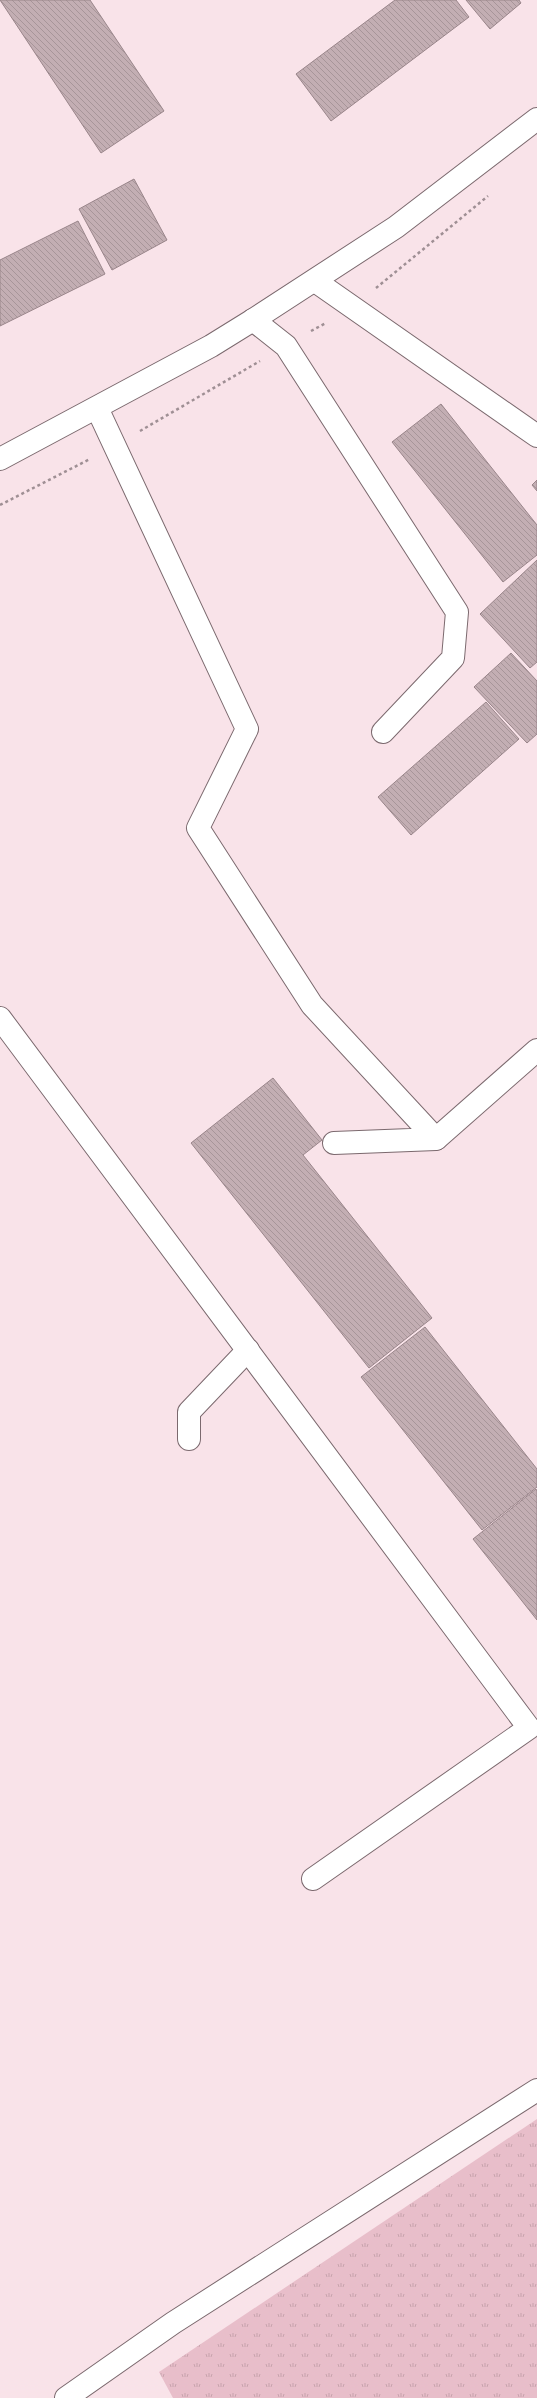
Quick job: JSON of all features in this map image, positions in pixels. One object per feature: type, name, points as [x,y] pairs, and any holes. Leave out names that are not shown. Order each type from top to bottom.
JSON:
[{"type":"main road","points":[[0,459],[98,408],[211,346],[315,281],[396,227],[537,119]]},
{"type":"main road","points":[[315,281],[537,436]]},
{"type":"main road","points":[[253,320],[286,346],[457,612],[452,658],[383,732]]},
{"type":"main road","points":[[98,408],[247,729],[198,828],[312,1005],[436,1139]]},
{"type":"main road","points":[[0,1018],[529,1728],[313,1879]]},
{"type":"main road","points":[[334,1143],[436,1139],[537,1050]]},
{"type":"main road","points":[[189,1439],[189,1412],[248,1350]]},
{"type":"main road","points":[[66,2398],[174,2323],[537,2090]]},
{"type":"green space","points":[[537,2119],[537,2398],[173,2398],[159,2372]]},
{"type":"building","points":[[0,0],[90,0],[164,111],[101,153]]},
{"type":"building","points":[[395,0],[456,0],[469,17],[331,121],[296,74]]},
{"type":"building","points":[[466,0],[519,0],[521,3],[490,29]]},
{"type":"building","points":[[134,179],[167,240],[112,270],[79,209]]},
{"type":"building","points":[[78,221],[105,274],[0,326],[0,260]]},
{"type":"building","points":[[441,404],[537,525],[537,555],[503,582],[392,442]]},
{"type":"building","points":[[537,480],[537,491],[532,485]]},
{"type":"building","points":[[537,560],[537,662],[530,668],[480,614]]},
{"type":"building","points":[[511,653],[537,681],[537,734],[527,743],[474,687]]},
{"type":"building","points":[[486,702],[519,739],[411,835],[378,797]]},
{"type":"building","points":[[273,1078],[322,1140],[303,1155],[432,1318],[369,1368],[191,1143]]},
{"type":"building","points":[[425,1327],[537,1469],[537,1487],[482,1530],[361,1377]]},
{"type":"building","points":[[536,1489],[537,1491],[537,1620],[473,1539]]}]
